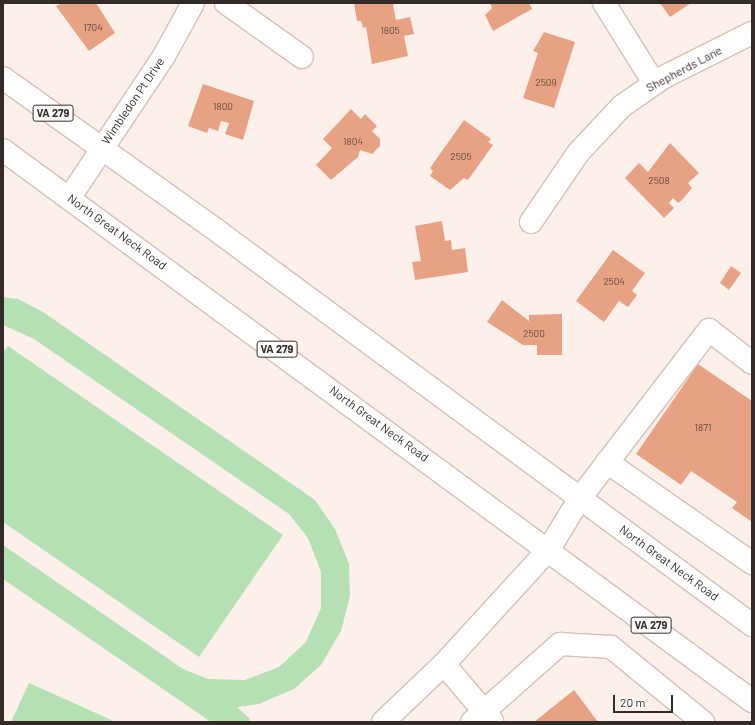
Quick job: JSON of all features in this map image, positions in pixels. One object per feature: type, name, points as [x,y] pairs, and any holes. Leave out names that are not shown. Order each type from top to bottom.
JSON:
[{"type":"main road","name":"Wimbledon Pt Drive","points":[[70,197],[164,56],[193,3]]},
{"type":"main road","points":[[226,3],[302,57]]},
{"type":"main road","points":[[604,3],[654,84]]},
{"type":"main road","name":"Shepherds Lane","points":[[531,222],[592,136],[622,106],[654,84],[752,33]]},
{"type":"main road","name":"North Great Neck Road","points":[[3,78],[102,148],[752,625]]},
{"type":"main road","name":"North Great Neck Road","points":[[3,150],[70,197],[549,549],[752,701]]},
{"type":"main road","points":[[383,722],[444,664],[549,549],[580,498],[709,330],[752,363]]},
{"type":"main road","points":[[608,462],[752,563]]},
{"type":"main road","points":[[444,664],[483,718],[560,644],[611,647],[703,722]]},
{"type":"green space","points":[[3,297],[18,299],[43,312],[315,500],[335,529],[349,564],[350,596],[341,631],[321,665],[294,689],[259,704],[237,707],[250,719],[248,722],[211,722],[3,579],[3,545],[183,669],[208,679],[245,680],[279,667],[306,642],[321,608],[321,572],[308,538],[289,514],[34,339],[3,325]]},
{"type":"green space","points":[[8,346],[283,535],[199,657],[3,522],[3,352]]},
{"type":"green space","points":[[29,683],[116,722],[11,722]]},
{"type":"building","points":[[62,3],[96,3],[115,33],[89,51],[56,6]]},
{"type":"building","points":[[354,3],[397,3],[393,5],[396,20],[410,17],[414,34],[404,36],[408,56],[372,64],[366,27],[363,28],[361,21],[357,21]]},
{"type":"building","points":[[490,3],[529,3],[532,9],[493,31],[485,15],[492,8]]},
{"type":"building","points":[[660,3],[691,3],[670,17]]},
{"type":"building","points":[[544,32],[575,42],[554,108],[523,98],[538,53],[533,51]]},
{"type":"building","points":[[203,84],[254,101],[243,140],[225,134],[229,123],[221,121],[218,131],[209,128],[207,133],[188,126]]},
{"type":"building","points":[[351,109],[361,119],[365,114],[377,126],[372,131],[380,139],[380,146],[372,154],[360,150],[358,157],[331,180],[316,165],[332,148],[323,139]]},
{"type":"building","points":[[464,120],[491,139],[488,142],[493,145],[468,180],[464,178],[450,190],[430,176],[433,171],[430,168]]},
{"type":"building","points":[[670,143],[699,173],[688,183],[692,188],[682,200],[678,203],[673,198],[669,203],[674,208],[664,218],[625,178],[639,163],[648,172]]},
{"type":"building","points":[[442,221],[445,241],[451,240],[452,250],[465,248],[468,272],[415,280],[412,262],[421,261],[415,226]]},
{"type":"building","points":[[613,250],[645,273],[632,291],[637,295],[628,307],[619,301],[604,322],[576,301]]},
{"type":"building","points":[[731,266],[741,273],[729,290],[720,283]]},
{"type":"building","points":[[502,300],[529,321],[529,315],[562,314],[562,355],[537,355],[537,345],[523,345],[487,322]]},
{"type":"building","points":[[698,364],[752,401],[752,522],[732,508],[737,502],[691,471],[681,485],[636,454]]},
{"type":"building","points":[[574,690],[598,722],[534,722]]}]
